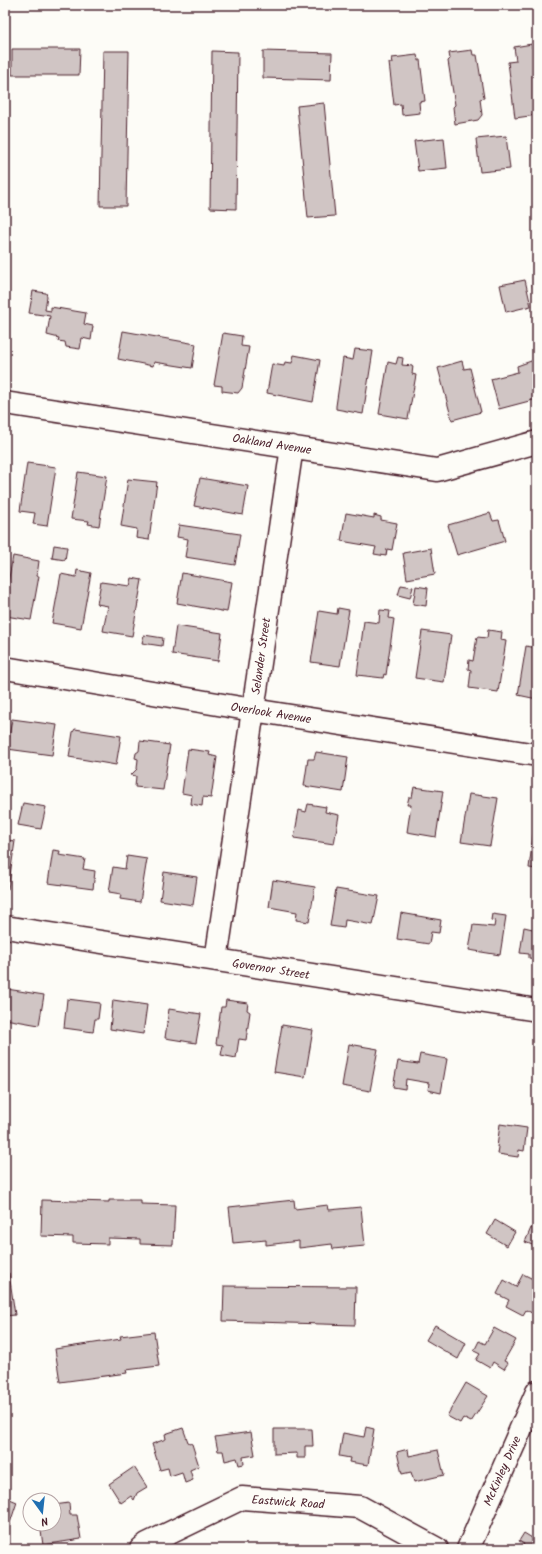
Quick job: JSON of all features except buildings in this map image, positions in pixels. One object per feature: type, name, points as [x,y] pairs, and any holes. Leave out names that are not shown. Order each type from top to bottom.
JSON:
[{"type":"street","name":"Oakland Avenue","points":[[5,403],[437,470],[537,442]]},
{"type":"street","name":"Selander Street","points":[[216,960],[292,447]]},
{"type":"street","name":"Overlook Avenue","points":[[5,668],[253,710],[537,755]]},
{"type":"street","name":"Governor Street","points":[[5,927],[537,1010]]},
{"type":"street","name":"McKinley Drive","points":[[468,1549],[537,1392]]},
{"type":"street","name":"Eastwick Road","points":[[141,1549],[147,1544],[242,1498],[360,1507],[437,1549]]}]
